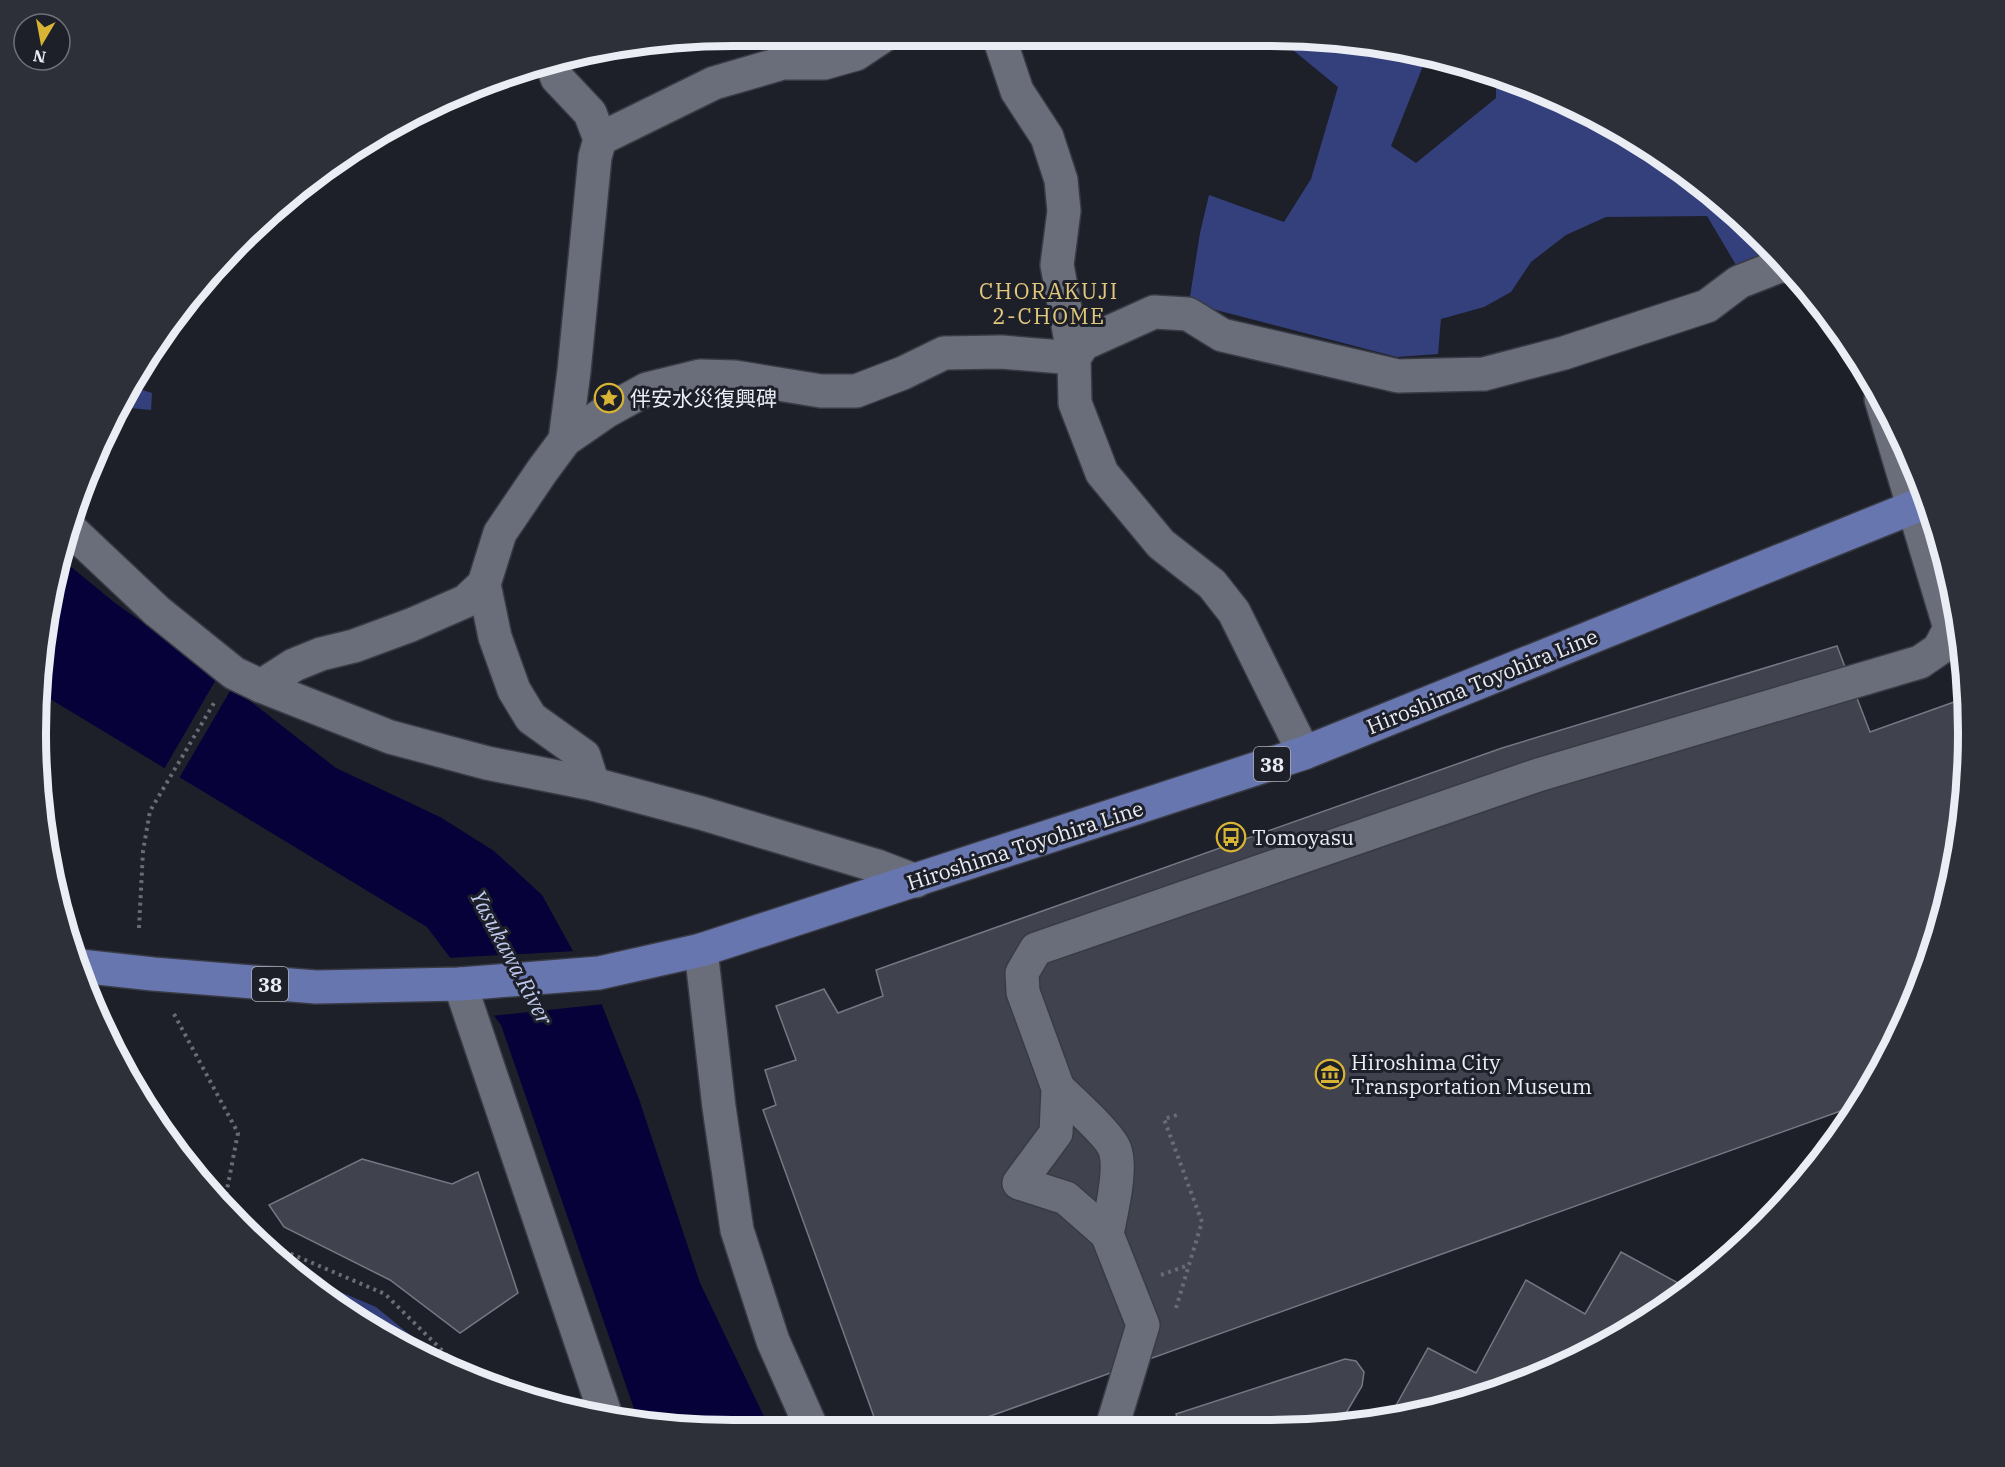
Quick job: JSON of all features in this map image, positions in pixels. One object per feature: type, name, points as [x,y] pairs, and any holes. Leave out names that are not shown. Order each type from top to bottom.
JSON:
[{"type":"main road","name":"Hiroshima Toyohira Line","points":[[88,967],[316,987],[460,984],[599,973],[700,950],[1304,753],[1919,504]]},
{"type":"street","points":[[600,139],[714,83],[783,63],[824,63],[856,54],[868,46]]},
{"type":"street","points":[[1002,46],[1017,91],[1047,137],[1061,180],[1064,211],[1057,265],[1074,358],[1075,403],[1102,473],[1161,544],[1212,584],[1234,612],[1304,753]]},
{"type":"street","points":[[554,70],[557,78],[590,113],[600,139],[595,157],[565,440]]},
{"type":"street","points":[[1074,358],[1083,344],[1154,312],[1188,314],[1222,335],[1398,376],[1484,374],[1564,353],[1707,306],[1739,282],[1775,268]]},
{"type":"street","points":[[593,784],[584,756],[531,718],[514,690],[495,637],[484,584],[500,533],[565,440],[607,411],[647,389],[700,376],[735,377],[821,391],[856,391],[903,373],[944,353],[1001,352],[1074,358]]},
{"type":"street","points":[[1056,1133],[1058,1088],[1023,992],[1022,973],[1036,948],[1538,775],[1920,662],[1939,649],[1950,628],[1920,507]]},
{"type":"street","points":[[76,535],[157,611],[234,673],[261,686],[390,737],[487,763],[593,784],[700,813],[855,859],[916,881]]},
{"type":"street","points":[[261,686],[294,665],[321,654],[363,643],[466,601],[484,584]]},
{"type":"street","points":[[700,950],[737,1230],[773,1341],[808,1420]]},
{"type":"street","points":[[460,984],[602,1408]]},
{"type":"street","points":[[1058,1088],[1097,1126],[1115,1149],[1117,1175],[1107,1234]]},
{"type":"street","points":[[1097,1126],[1074,1124],[1056,1133],[1019,1183],[1066,1198],[1107,1234],[1143,1325],[1114,1420]]},
{"type":"street","points":[[1066,1198],[1091,1194],[1117,1175]]},
{"type":"path","points":[[139,928],[143,851],[150,811],[216,700]]},
{"type":"path","points":[[174,1013],[238,1133],[226,1195]]},
{"type":"path","points":[[1176,1310],[1202,1222],[1164,1119],[1177,1114]]},
{"type":"path","points":[[280,1249],[385,1294],[451,1359]]},
{"type":"path","points":[[1159,1275],[1189,1265]]},
{"type":"shaded area","points":[[1289,47],[1361,52],[1424,64],[1391,146],[1416,163],[1496,98],[1496,85],[1575,117],[1653,162],[1690,188],[1724,217],[1770,262],[1739,270],[1707,216],[1606,217],[1566,235],[1531,262],[1511,292],[1484,307],[1441,319],[1438,354],[1397,357],[1189,303],[1200,233],[1209,195],[1284,222],[1311,179],[1338,87]]},
{"type":"shaded area","points":[[140,389],[152,393],[151,410],[129,408]]},
{"type":"shaded area","points":[[323,1284],[376,1307],[423,1346],[352,1305]]},
{"type":"water","name":"Yasukawa River","points":[[68,564],[115,603],[218,676],[336,768],[440,817],[494,851],[542,895],[600,1000],[639,1099],[700,1283],[766,1420],[689,1419],[636,1414],[501,1025],[427,927],[48,697],[52,644]]},
{"type":"pier","points":[[218,676],[233,686],[178,780],[163,771]]},
{"type":"pier","points":[[576,951],[605,1004],[491,1016],[446,958]]},
{"type":"building","points":[[1837,646],[1870,732],[1954,702],[1957,699],[1957,778],[1953,823],[1935,911],[1922,954],[1888,1037],[1847,1109],[979,1420],[875,1420],[763,1110],[776,1105],[765,1070],[796,1060],[776,1006],[824,989],[838,1013],[883,996],[876,970],[1502,748]]},
{"type":"building","points":[[362,1159],[452,1184],[478,1172],[518,1293],[460,1333],[390,1280],[284,1227],[269,1205]]},
{"type":"building","points":[[1621,1252],[1682,1285],[1615,1328],[1575,1350],[1534,1368],[1449,1397],[1394,1409],[1428,1348],[1476,1373],[1526,1280],[1585,1314]]},
{"type":"building","points":[[1345,1359],[1356,1361],[1364,1372],[1362,1386],[1344,1417],[1272,1420],[1178,1420],[1176,1414]]},
{"type":"place","name":"伴安水災復興碑","points":[[609,398]]},
{"type":"place","name":"Tomoyasu","points":[[1231,837]]},
{"type":"place","name":"Hiroshima City Transportation Museum","points":[[1330,1074]]},
{"type":"district","name":"CHORAKUJI 2-CHOME","points":[[1049,302]]}]
